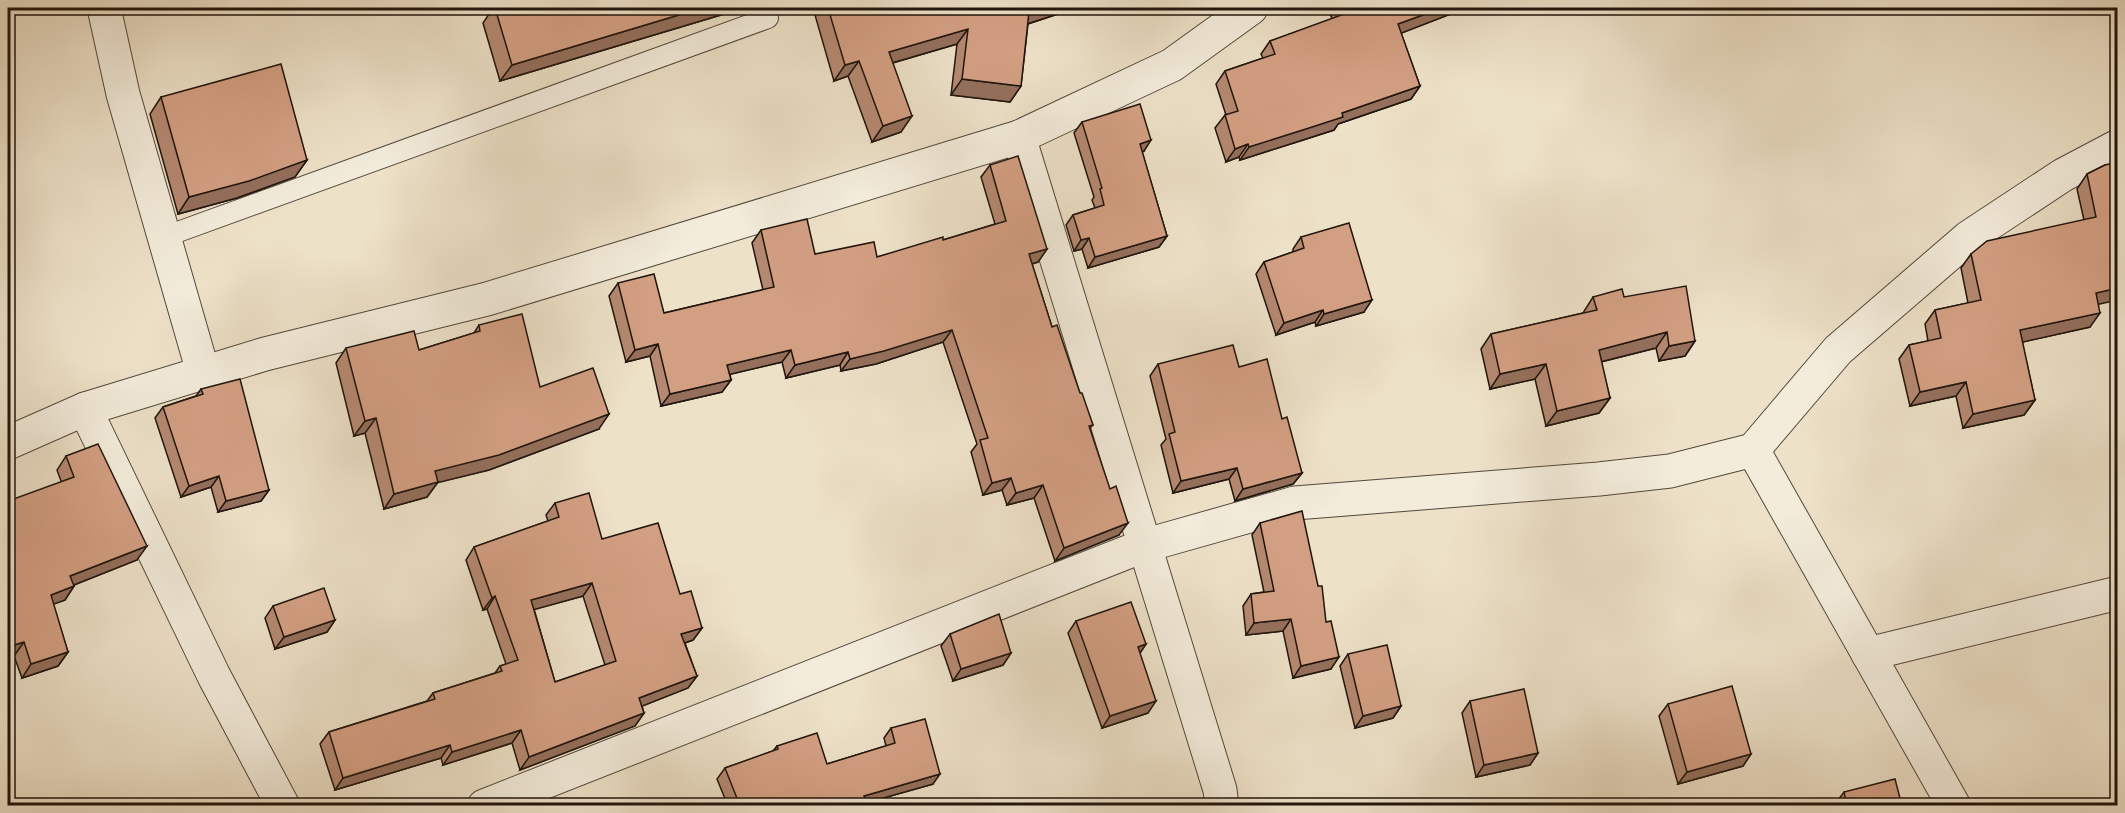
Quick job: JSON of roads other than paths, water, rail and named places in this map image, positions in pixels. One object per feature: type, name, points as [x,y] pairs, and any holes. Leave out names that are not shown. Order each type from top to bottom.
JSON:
[{"type":"street","points":[[104,8],[123,94],[203,372]]},
{"type":"street","points":[[8,443],[85,408],[203,372],[265,354],[487,299],[1019,137],[1172,65],[1251,8]]},
{"type":"street","points":[[1019,137],[1143,546],[1183,667],[1220,790],[1222,806]]},
{"type":"street","points":[[484,806],[1143,546],[1295,502],[1599,479],[1658,472],[1754,450],[1838,350],[1968,237],[2063,175],[2118,146]]},
{"type":"street","points":[[85,408],[214,676],[283,806]]},
{"type":"street","points":[[1754,450],[1954,806]]},
{"type":"street","points":[[1868,654],[2118,593]]},
{"type":"lane","points":[[164,237],[768,18]]}]
